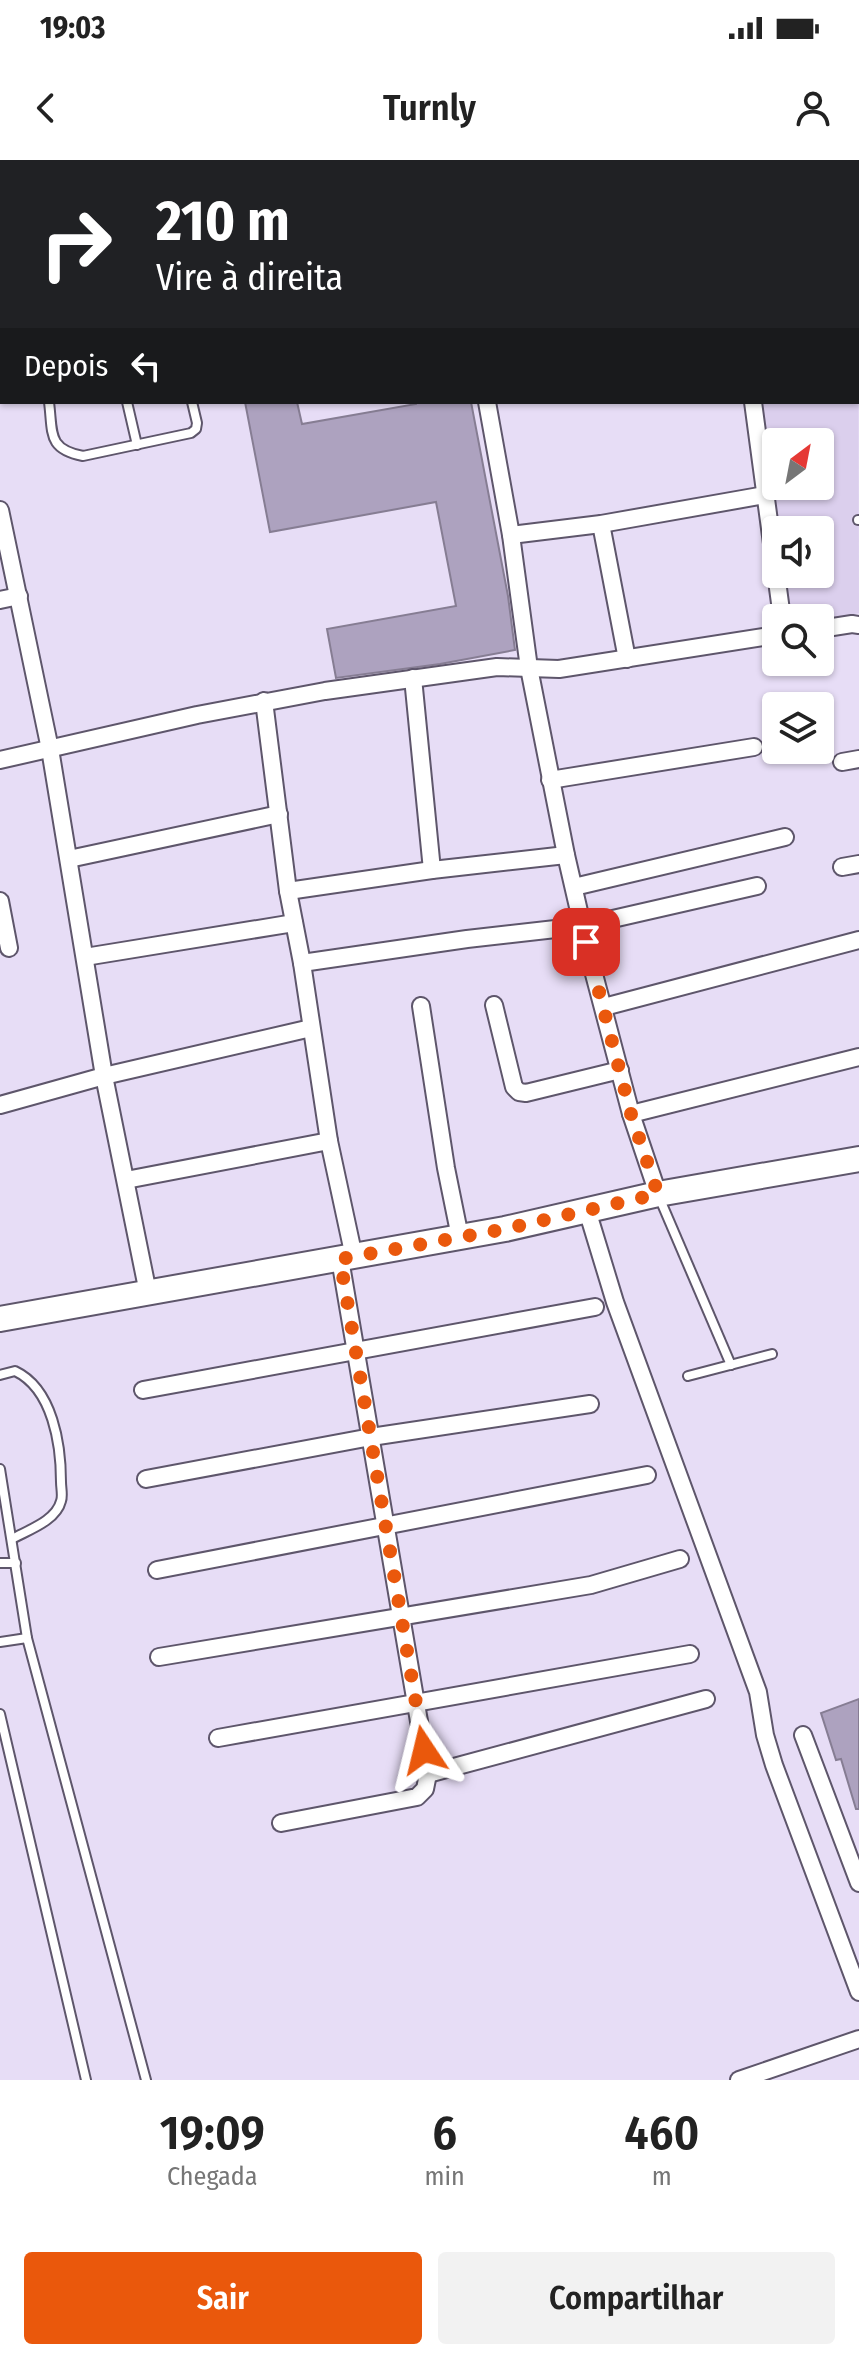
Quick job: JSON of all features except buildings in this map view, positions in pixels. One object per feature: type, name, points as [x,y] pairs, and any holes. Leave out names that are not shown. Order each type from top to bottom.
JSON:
[{"type":"street","points":[[487,404],[511,535],[529,668],[566,855],[631,1114],[658,1194]]},
{"type":"street","points":[[753,404],[762,472]]},
{"type":"street","points":[[511,535],[601,524],[762,496]]},
{"type":"street","points":[[766,500],[780,604]]},
{"type":"street","points":[[1,520],[50,749],[104,1076],[148,1293]]},
{"type":"street","points":[[601,524],[627,659]]},
{"type":"street","points":[[0,600],[19,596]]},
{"type":"street","points":[[834,627],[859,625]]},
{"type":"street","points":[[0,760],[264,701],[497,667],[559,669],[762,637]]},
{"type":"street","points":[[413,678],[432,870]]},
{"type":"street","points":[[264,701],[288,891],[347,1258],[356,1350],[428,1774],[425,1789],[417,1797],[281,1823]]},
{"type":"street","points":[[550,780],[754,747]]},
{"type":"street","points":[[842,762],[859,759]]},
{"type":"street","points":[[69,859],[279,814]]},
{"type":"street","points":[[574,887],[785,837]]},
{"type":"street","points":[[288,891],[566,855]]},
{"type":"street","points":[[842,867],[859,864]]},
{"type":"street","points":[[302,963],[582,926],[757,886]]},
{"type":"street","points":[[0,901],[9,948]]},
{"type":"street","points":[[85,957],[294,923]]},
{"type":"street","points":[[604,1007],[859,940]]},
{"type":"street","points":[[494,1005],[514,1087],[519,1092],[526,1093],[620,1070]]},
{"type":"street","points":[[421,1006],[460,1237]]},
{"type":"street","points":[[0,1105],[104,1076],[311,1028]]},
{"type":"street","points":[[631,1114],[859,1057]]},
{"type":"street","points":[[126,1180],[329,1141]]},
{"type":"street","points":[[0,1319],[460,1237],[658,1194],[859,1159]]},
{"type":"street","points":[[587,1210],[615,1302],[758,1692],[771,1756],[859,1992]]},
{"type":"street","points":[[143,1390],[595,1307]]},
{"type":"street","points":[[146,1479],[371,1437],[590,1404]]},
{"type":"street","points":[[157,1570],[647,1475]]},
{"type":"street","points":[[159,1657],[591,1585],[680,1559]]},
{"type":"street","points":[[218,1738],[690,1654]]},
{"type":"street","points":[[428,1774],[706,1699]]},
{"type":"street","points":[[803,1735],[854,1854],[859,1883]]},
{"type":"street","points":[[743,2079],[859,2039]]},
{"type":"lane","points":[[49,404],[54,440],[68,453],[83,456],[191,433],[197,423],[192,404]]},
{"type":"lane","points":[[127,404],[137,445]]},
{"type":"lane","points":[[658,1194],[731,1365]]},
{"type":"lane","points":[[688,1376],[772,1354]]},
{"type":"lane","points":[[0,1375],[15,1371],[31,1382],[55,1423],[61,1458],[61,1502],[43,1522],[12,1539]]},
{"type":"lane","points":[[0,1469],[27,1638],[146,2080]]},
{"type":"lane","points":[[0,1563],[16,1563]]},
{"type":"lane","points":[[0,1642],[27,1638]]},
{"type":"lane","points":[[0,1714],[86,2080]]},
{"type":"shaded area","points":[[761,404],[858,404],[859,613],[834,618],[834,604],[787,604],[785,588],[834,588],[834,516],[775,516],[773,500],[834,500],[834,428],[764,428]]},
{"type":"route","points":[[424,1750],[340,1259],[505,1229],[658,1194],[631,1114],[586,942]]}]
